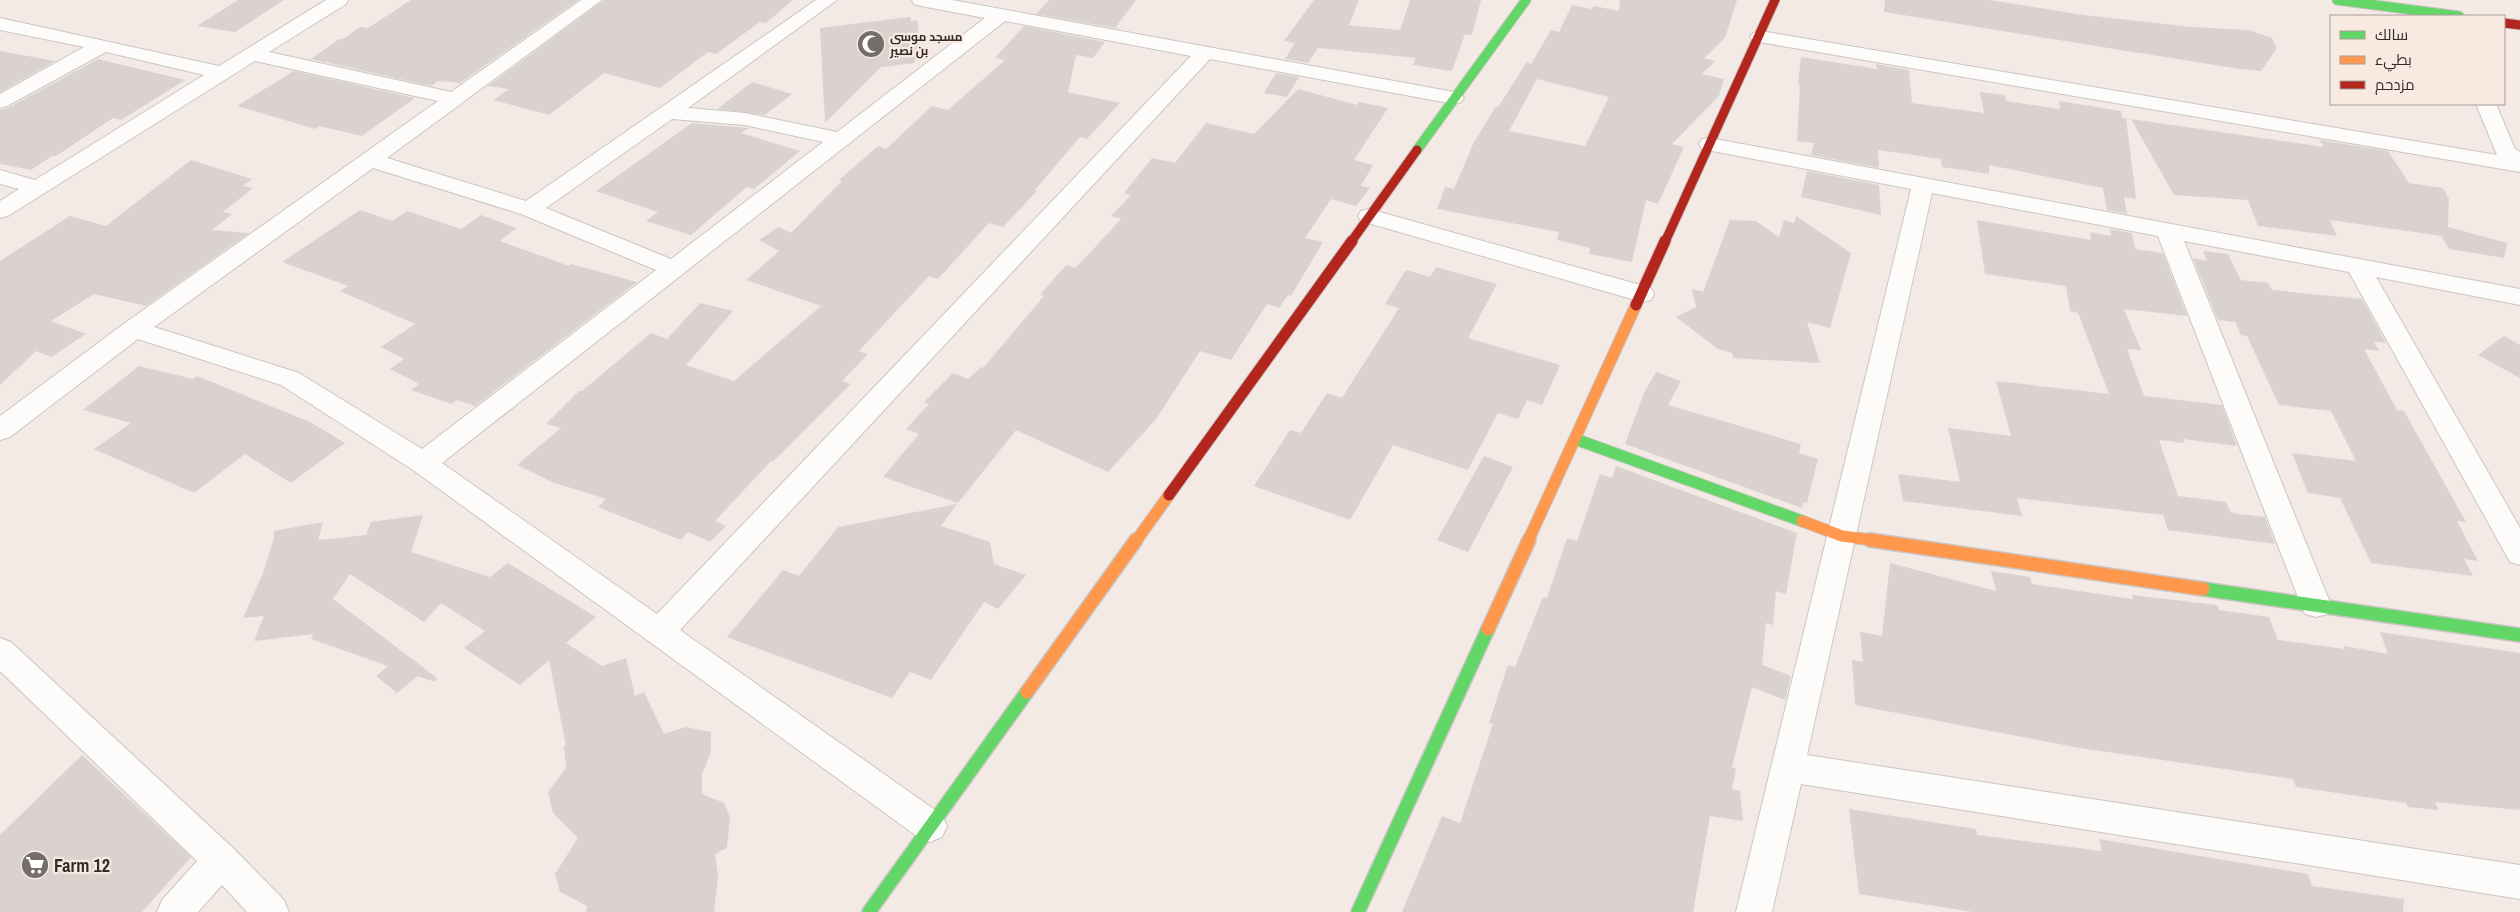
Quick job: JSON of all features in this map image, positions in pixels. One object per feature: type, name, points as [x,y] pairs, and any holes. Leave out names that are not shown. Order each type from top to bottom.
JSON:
[{"type":"street","points":[[0,211],[339,0]]},
{"type":"street","points":[[0,430],[134,329],[593,0]]},
{"type":"street","points":[[529,209],[828,0]]},
{"type":"street","points":[[920,0],[1454,98]]},
{"type":"street","points":[[869,912],[1526,0]]},
{"type":"street","points":[[1358,912],[1760,37],[1775,0]]},
{"type":"street","points":[[2337,0],[2445,15]]},
{"type":"street","points":[[424,463],[1001,15]]},
{"type":"street","points":[[2505,23],[2520,25]]},
{"type":"street","points":[[0,24],[103,45],[222,73]]},
{"type":"street","points":[[1760,37],[2520,163]]},
{"type":"street","points":[[0,102],[103,45]]},
{"type":"street","points":[[659,632],[1206,52]]},
{"type":"street","points":[[252,54],[455,99]]},
{"type":"street","points":[[2486,105],[2506,152],[2520,163]]},
{"type":"street","points":[[667,112],[745,119],[841,139]]},
{"type":"street","points":[[1710,144],[2520,297]]},
{"type":"street","points":[[369,160],[529,209],[674,269]]},
{"type":"street","points":[[0,177],[38,188]]},
{"type":"street","points":[[1754,912],[1923,185]]},
{"type":"street","points":[[1369,216],[1642,294]]},
{"type":"street","points":[[2168,231],[2316,605]]},
{"type":"street","points":[[2358,266],[2520,554]]},
{"type":"street","points":[[134,329],[290,379],[424,463],[930,826]]},
{"type":"street","points":[[1575,439],[1842,536],[2520,635]]},
{"type":"street","points":[[0,651],[221,860],[271,912]]},
{"type":"street","points":[[1788,767],[2520,882]]},
{"type":"street","points":[[176,912],[221,860]]},
{"type":"building","points":[[238,0],[284,0],[235,32],[197,26]]},
{"type":"building","points":[[411,0],[578,0],[460,83],[438,81],[431,86],[311,59],[339,39],[343,39],[360,27],[368,28]]},
{"type":"building","points":[[604,0],[793,0],[766,23],[760,22],[716,54],[708,52],[660,88],[604,73],[549,115],[493,100],[509,89],[488,86]]},
{"type":"building","points":[[1049,0],[1136,0],[1115,28],[1036,14]]},
{"type":"building","points":[[1314,0],[1359,0],[1349,25],[1400,30],[1410,0],[1481,0],[1472,35],[1465,34],[1452,71],[1413,65],[1416,58],[1318,48],[1308,63],[1285,59],[1295,43],[1284,41]]},
{"type":"building","points":[[1620,0],[1737,0],[1725,38],[1704,58],[1715,61],[1702,74],[1724,79],[1719,96],[1672,144],[1684,147],[1658,204],[1646,200],[1632,262],[1589,254],[1590,248],[1557,240],[1559,232],[1437,209],[1445,187],[1454,189],[1474,142],[1496,106],[1498,107],[1527,62],[1531,64],[1551,30],[1559,32],[1572,5],[1592,9],[1594,6],[1619,11]],"holes":[[[1537,79],[1609,97],[1585,146],[1509,131]]]},
{"type":"building","points":[[1885,0],[1989,0],[2084,15],[2192,27],[2249,30],[2272,38],[2277,48],[2261,71],[2240,69],[1884,12]]},
{"type":"building","points":[[910,17],[911,21],[917,20],[922,57],[915,58],[915,63],[881,67],[825,123],[820,28]]},
{"type":"building","points":[[1024,26],[1105,42],[1093,58],[1076,55],[1068,92],[1120,103],[1087,139],[1080,137],[1034,191],[1037,191],[1003,227],[989,223],[938,279],[929,276],[859,351],[868,354],[842,381],[851,384],[774,461],[771,461],[715,521],[726,526],[710,542],[688,532],[681,540],[598,507],[606,499],[552,482],[517,465],[561,428],[546,424],[579,391],[582,391],[651,333],[667,339],[700,303],[733,311],[686,365],[734,381],[821,306],[746,280],[779,251],[759,240],[779,227],[791,233],[842,181],[839,180],[878,146],[886,149],[932,106],[948,110],[1005,60],[995,58]]},
{"type":"building","points":[[0,51],[55,61],[0,92]]},
{"type":"building","points":[[1801,57],[1877,69],[1876,64],[1909,70],[1912,103],[1984,113],[1980,92],[2005,95],[2006,101],[2060,109],[2059,101],[2121,111],[2122,118],[2126,118],[2136,199],[2124,197],[2127,214],[2107,210],[2103,188],[1989,165],[1989,174],[1942,167],[1941,159],[1878,150],[1879,168],[1811,155],[1814,143],[1797,141],[1800,85],[1798,84]]},
{"type":"building","points":[[98,59],[185,80],[121,120],[113,118],[56,156],[52,156],[31,170],[0,164],[0,110],[8,108]]},
{"type":"building","points":[[294,71],[415,98],[362,136],[319,126],[315,129],[237,106]]},
{"type":"building","points":[[1276,73],[1299,77],[1287,97],[1264,93]]},
{"type":"building","points":[[752,82],[792,94],[765,115],[717,109]]},
{"type":"building","points":[[1298,89],[1357,105],[1359,102],[1388,108],[1354,160],[1373,165],[1361,186],[1370,188],[1356,206],[1331,199],[1305,238],[1323,242],[1291,296],[1288,295],[1279,308],[1267,304],[1231,360],[1200,351],[1156,419],[1108,472],[1016,430],[958,503],[883,477],[919,434],[906,429],[929,404],[924,402],[953,373],[968,379],[981,367],[983,368],[1044,296],[1040,295],[1066,265],[1075,268],[1121,219],[1111,216],[1131,195],[1124,193],[1152,158],[1175,163],[1206,123],[1254,134]]},
{"type":"building","points":[[2131,119],[2324,147],[2319,140],[2388,151],[2409,183],[2443,188],[2449,199],[2448,227],[2507,243],[2504,258],[2449,249],[2442,236],[2330,220],[2337,236],[2258,226],[2248,200],[2174,195]]},
{"type":"building","points":[[692,123],[749,128],[741,133],[800,151],[754,189],[747,187],[691,235],[646,221],[658,212],[596,191]]},
{"type":"building","points":[[191,160],[252,179],[243,186],[253,188],[223,212],[232,214],[212,230],[249,233],[146,306],[94,294],[51,321],[86,334],[51,357],[36,351],[0,385],[0,261],[70,216],[106,226]]},
{"type":"building","points":[[1807,171],[1879,185],[1881,215],[1801,197]]},
{"type":"building","points":[[360,210],[392,221],[407,211],[461,229],[481,215],[516,228],[500,241],[569,266],[571,264],[637,282],[475,406],[457,400],[451,404],[411,390],[419,384],[390,369],[404,359],[381,347],[415,324],[340,291],[348,286],[282,262]]},
{"type":"building","points":[[1796,216],[1851,253],[1830,328],[1807,322],[1820,363],[1733,358],[1732,353],[1718,349],[1676,317],[1696,307],[1692,289],[1703,292],[1730,220],[1756,221],[1779,237],[1784,220],[1794,223]]},
{"type":"building","points":[[1977,220],[2091,240],[2090,232],[2111,236],[2110,229],[2132,233],[2135,249],[2163,253],[2187,316],[2124,309],[2141,350],[2127,349],[2144,396],[2222,405],[2237,446],[2183,439],[2185,443],[2159,440],[2178,496],[2226,502],[2231,513],[2265,517],[2275,544],[2168,530],[2163,515],[2017,498],[2022,516],[1903,501],[1898,474],[1960,482],[1948,428],[2011,436],[1996,381],[2109,394],[2078,313],[2070,311],[2066,286],[1985,274]]},
{"type":"building","points":[[2203,251],[2228,254],[2241,280],[2268,283],[2272,290],[2362,299],[2386,343],[2374,342],[2379,351],[2364,349],[2397,410],[2404,411],[2466,522],[2457,521],[2478,561],[2464,559],[2473,576],[2371,563],[2340,498],[2308,493],[2292,453],[2356,461],[2331,411],[2279,405],[2247,336],[2241,335],[2235,322],[2218,320],[2193,258],[2207,261]]},
{"type":"building","points":[[1436,267],[1497,284],[1468,338],[1560,365],[1542,405],[1527,400],[1518,419],[1498,413],[1468,470],[1393,445],[1350,520],[1254,486],[1290,430],[1301,433],[1327,393],[1342,398],[1399,308],[1385,304],[1406,270],[1430,277]]},
{"type":"building","points":[[2504,336],[2520,345],[2520,378],[2478,355]]},
{"type":"building","points":[[139,366],[193,379],[197,376],[310,422],[345,443],[291,483],[245,454],[194,493],[94,449],[131,423],[83,410]]},
{"type":"building","points":[[1656,372],[1681,381],[1668,405],[1801,444],[1799,453],[1818,459],[1807,503],[1803,502],[1802,508],[1625,444],[1644,393]]},
{"type":"building","points":[[1484,456],[1513,467],[1468,552],[1437,540]]},
{"type":"building","points":[[1616,466],[1797,533],[1786,594],[1776,591],[1773,625],[1766,623],[1762,665],[1791,676],[1785,700],[1752,687],[1732,767],[1736,769],[1732,789],[1740,791],[1743,821],[1710,816],[1693,912],[1402,912],[1442,816],[1460,823],[1493,724],[1489,723],[1508,665],[1515,667],[1543,597],[1547,598],[1567,538],[1577,541],[1600,474],[1612,478]]},
{"type":"building","points":[[957,504],[941,526],[990,542],[994,564],[1026,575],[998,609],[984,602],[931,680],[910,672],[892,698],[727,637],[783,570],[799,576],[838,527]]},
{"type":"building","points":[[423,515],[411,552],[490,577],[508,563],[596,617],[566,643],[602,666],[626,658],[635,696],[644,692],[664,734],[686,727],[711,732],[711,752],[702,774],[702,794],[724,803],[730,817],[727,848],[715,854],[718,876],[714,912],[586,912],[587,906],[560,892],[555,874],[578,838],[553,813],[548,792],[566,768],[564,746],[566,746],[549,660],[520,685],[464,648],[485,631],[441,603],[424,622],[350,574],[333,599],[437,678],[435,682],[418,676],[397,693],[376,676],[388,666],[311,639],[313,634],[254,641],[264,616],[243,618],[263,573],[274,538],[274,531],[323,522],[318,540],[366,535],[371,522]]},
{"type":"building","points":[[1890,563],[1996,591],[1991,571],[2030,577],[2032,584],[2133,599],[2132,595],[2217,605],[2219,610],[2269,617],[2278,640],[2345,649],[2344,646],[2388,654],[2380,632],[2520,653],[2520,810],[2435,802],[2439,810],[2408,807],[2406,803],[2296,787],[2293,779],[2080,748],[1855,705],[1852,660],[1863,662],[1860,632],[1882,636]]},
{"type":"building","points":[[82,755],[191,857],[142,912],[0,912],[0,835]]},
{"type":"building","points":[[1849,809],[1976,829],[1977,835],[2102,851],[2099,839],[2308,874],[2312,886],[2404,899],[2403,912],[1973,912],[1859,894]]},
{"type":"traffic: fast","points":[[1417,150],[1526,0]]},
{"type":"traffic: fast","points":[[2337,0],[2451,15]]},
{"type":"traffic: fast","points":[[1575,439],[1802,521]]},
{"type":"traffic: fast","points":[[2203,589],[2520,635]]},
{"type":"traffic: fast","points":[[1358,912],[1488,629]]},
{"type":"traffic: fast","points":[[869,912],[1027,692]]},
{"type":"traffic: slow","points":[[1488,629],[1636,305]]},
{"type":"traffic: slow","points":[[1027,692],[1169,495]]},
{"type":"traffic: slow","points":[[1802,521],[1842,536],[2203,589]]},
{"type":"traffic: jam","points":[[1636,305],[1775,0]]},
{"type":"traffic: jam","points":[[2505,23],[2520,25]]},
{"type":"traffic: jam","points":[[1169,495],[1417,150]]},
{"type":"place","name":"مسجد موسى بن نصير","points":[[871,44]]},
{"type":"place","name":"Farm 12","points":[[35,865]]}]
